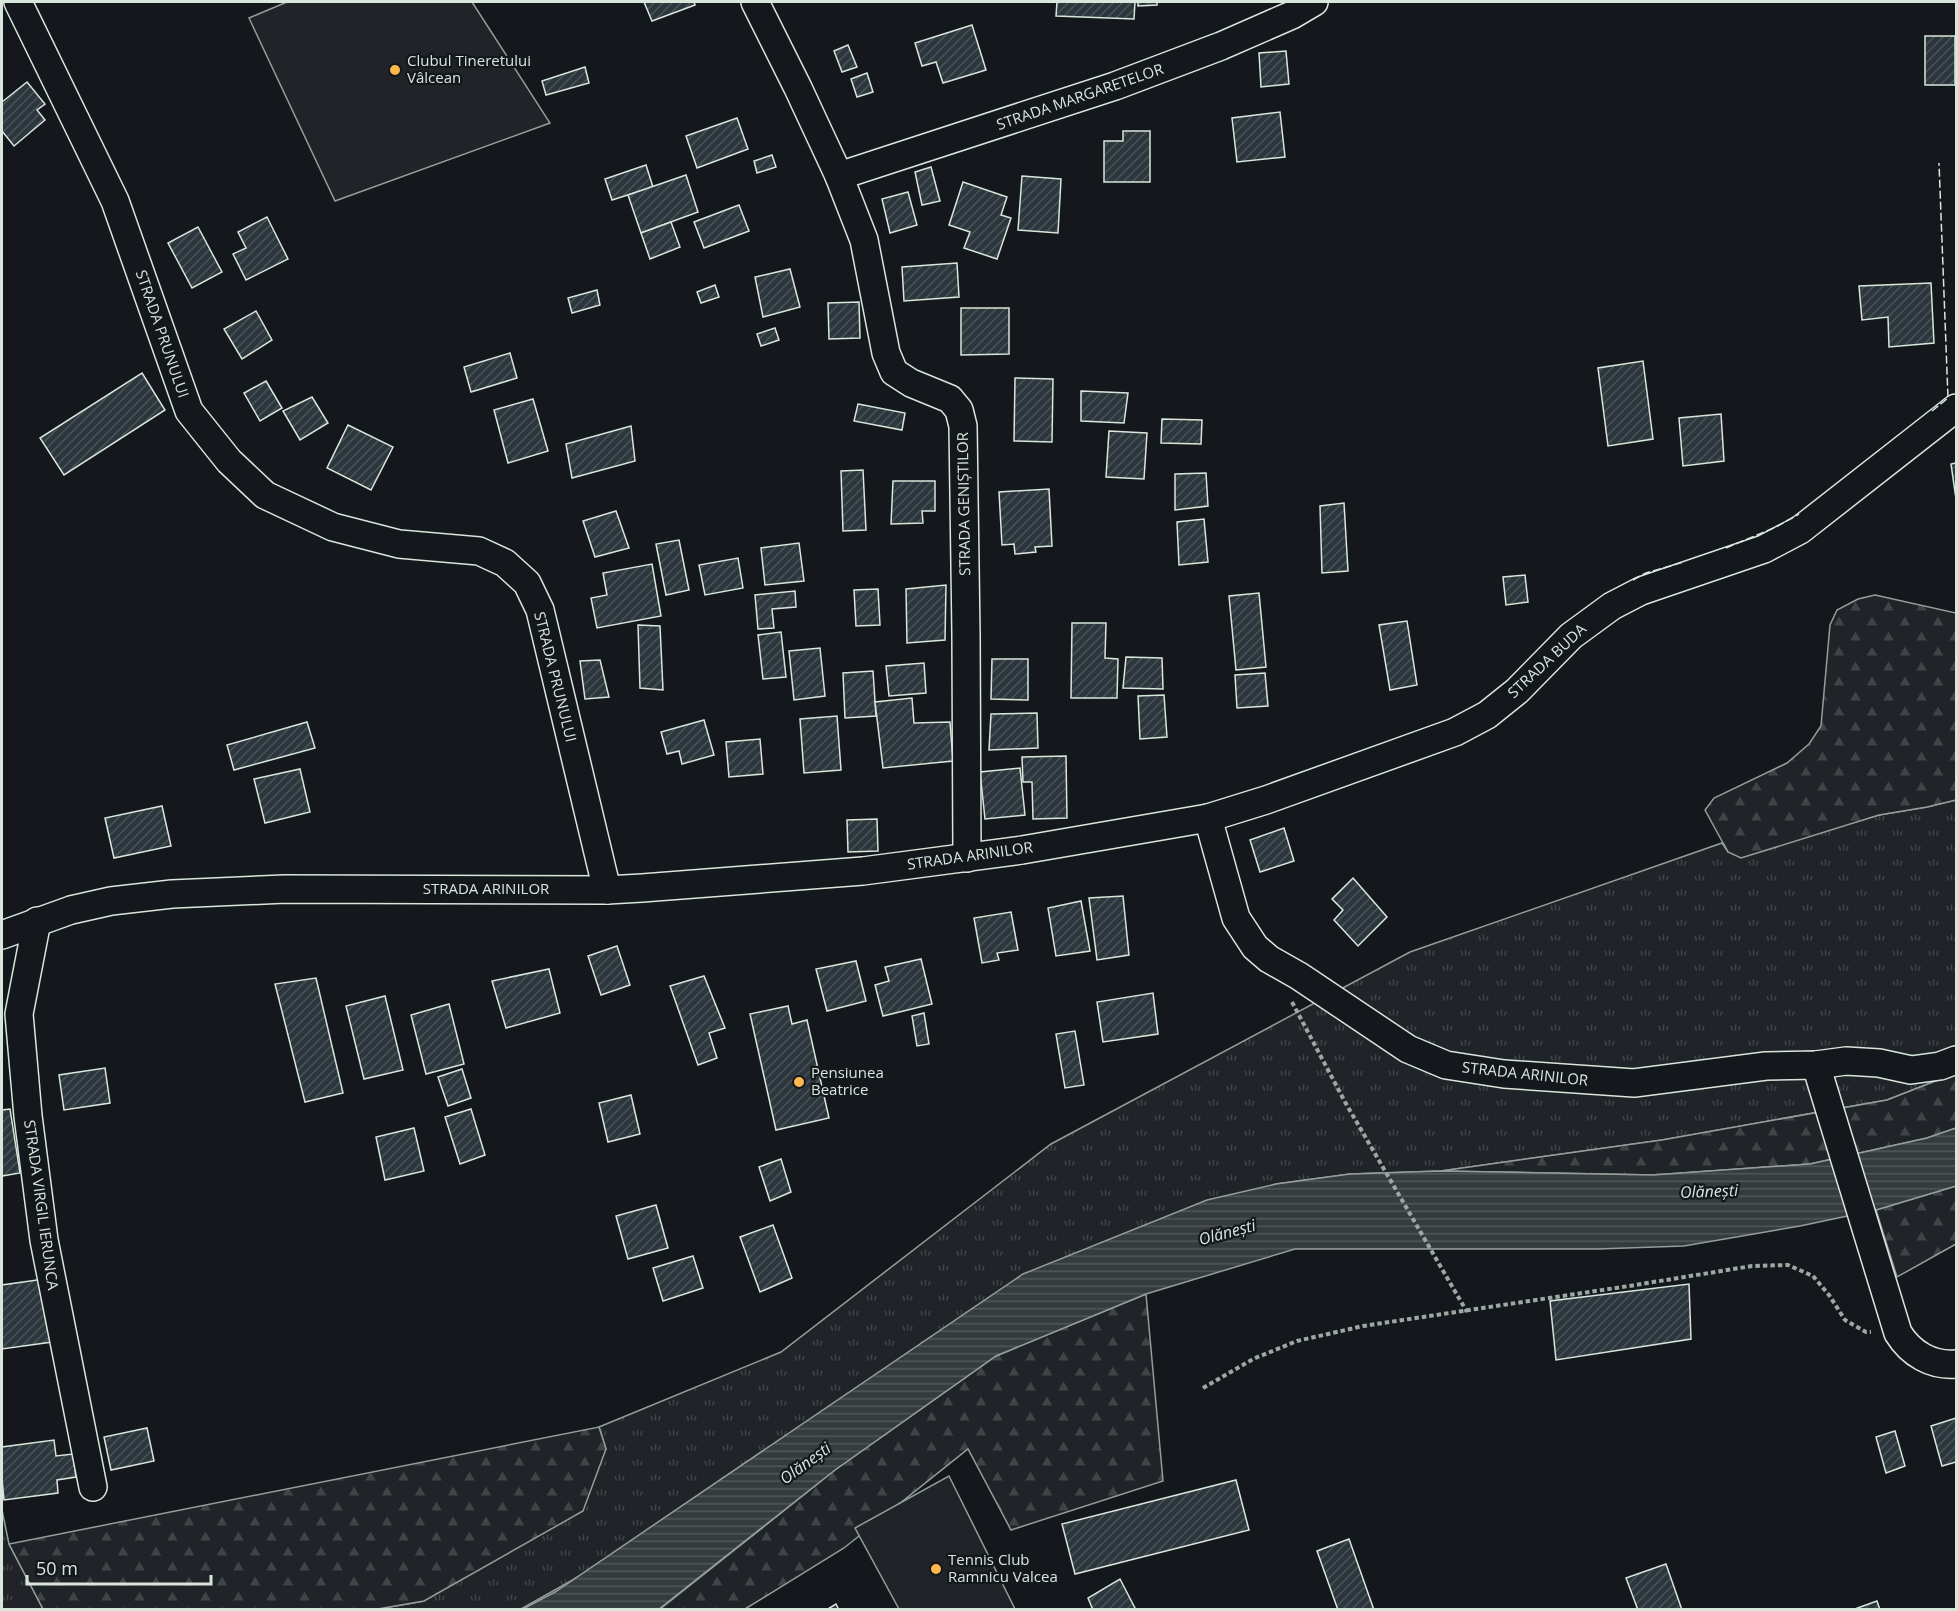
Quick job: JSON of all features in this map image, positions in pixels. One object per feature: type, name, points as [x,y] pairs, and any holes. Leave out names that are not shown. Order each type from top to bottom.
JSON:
[{"type":"street","name":"STRADA PRUNULUI","points":[[18,2],[115,201],[189,411],[229,461],[265,495],[333,527],[399,544],[479,550],[505,563],[527,583],[540,610],[607,890]]},
{"type":"street","name":"STRADA GENIȘTILOR","points":[[755,2],[839,176],[864,240],[886,353],[894,372],[911,383],[950,399],[959,410],[963,426],[967,858]]},
{"type":"street","name":"STRADA MARGARETELOR","points":[[839,176],[1115,86],[1221,46],[1292,15],[1314,2]]},
{"type":"street","name":"STRADA BUDA","points":[[1208,818],[1266,800],[1455,732],[1487,715],[1517,691],[1571,636],[1612,606],[1641,591],[1764,549],[1800,530],[1956,408]]},
{"type":"street","name":"STRADA ARINILOR","points":[[2,934],[70,910],[111,901],[172,894],[285,889],[607,890],[863,871],[967,858],[1208,818],[1236,918],[1255,947],[1269,959],[1299,976],[1408,1049],[1446,1065],[1504,1074],[1634,1083],[1766,1066],[1816,1065],[1846,1061],[1879,1063],[1911,1070],[1940,1066],[1956,1060]]},
{"type":"street","name":"STRADA VIRGIL IERUNCA","points":[[37,921],[19,1014],[28,1116],[44,1240],[93,1487]]},
{"type":"street","points":[[1816,1065],[1898,1333],[1906,1345],[1918,1355],[1942,1365],[1956,1364]]},
{"type":"path","points":[[1291,1000],[1345,1102],[1467,1312]]},
{"type":"path","points":[[1203,1388],[1253,1359],[1297,1341],[1362,1326],[1467,1312],[1752,1266],[1788,1265],[1813,1276],[1845,1320],[1866,1332],[1898,1333]]},
{"type":"green space","name":"Clubul Tineretului Vâlcean","points":[[287,2],[472,2],[550,123],[335,201],[249,18]]},
{"type":"green space","points":[[1875,595],[1956,613],[1956,800],[1879,815],[1741,858],[1728,852],[1705,810],[1714,798],[1787,763],[1809,744],[1821,726],[1830,625],[1837,610],[1858,599]]},
{"type":"green space","points":[[1956,800],[1956,1073],[1887,1100],[1662,1140],[1441,1171],[1350,1174],[1276,1184],[521,1609],[372,1610],[424,1601],[606,1449],[599,1427],[781,1352],[1051,1144],[1410,952],[1722,843],[1728,852],[1834,828],[1879,815]]},
{"type":"green space","points":[[1956,1073],[1956,1128],[1927,1138],[1810,1164],[1653,1175],[1441,1171],[1662,1140],[1887,1100]]},
{"type":"green space","points":[[1956,1186],[1956,1244],[1897,1277],[1876,1210]]},
{"type":"green space","points":[[1146,1294],[1163,1481],[1011,1530],[968,1449],[844,1548],[745,1609],[659,1610],[835,1470],[996,1356]]},
{"type":"green space","points":[[599,1427],[606,1449],[583,1511],[424,1601],[372,1610],[43,1609],[9,1544]]},
{"type":"green space","name":"Tennis Club Ramnicu Valcea","points":[[949,1476],[1015,1609],[899,1609],[855,1528]]},
{"type":"green space","points":[[2,1510],[9,1544],[43,1609],[2,1609]]},
{"type":"water","name":"Olănești","points":[[1956,1128],[1956,1186],[1876,1210],[1800,1226],[1684,1246],[1598,1249],[1295,1249],[1146,1294],[996,1356],[835,1470],[659,1609],[521,1610],[555,1592],[1023,1274],[1207,1200],[1276,1184],[1350,1174],[1441,1171],[1653,1175],[1810,1164],[1927,1138]]},
{"type":"building","points":[[644,2],[694,2],[695,5],[652,21]]},
{"type":"building","points":[[1057,2],[1135,2],[1134,19],[1056,16]]},
{"type":"building","points":[[1138,2],[1157,2],[1157,5],[1138,6]]},
{"type":"building","points":[[972,25],[986,70],[943,83],[936,62],[922,66],[915,43]]},
{"type":"building","points":[[1925,36],[1955,36],[1955,85],[1925,85]]},
{"type":"building","points":[[848,45],[857,67],[842,72],[834,51]]},
{"type":"building","points":[[1286,51],[1289,84],[1261,87],[1259,53]]},
{"type":"building","points":[[585,67],[589,83],[546,95],[542,81]]},
{"type":"building","points":[[867,73],[873,92],[857,97],[851,79]]},
{"type":"building","points":[[27,82],[45,104],[37,110],[45,120],[14,146],[2,131],[2,102]]},
{"type":"building","points":[[1280,112],[1285,157],[1237,162],[1232,118]]},
{"type":"building","points":[[737,118],[748,149],[697,168],[686,136]]},
{"type":"building","points":[[1123,131],[1150,131],[1150,182],[1104,182],[1104,141],[1123,141]]},
{"type":"building","points":[[772,155],[776,167],[757,173],[754,161]]},
{"type":"building","points":[[646,165],[653,187],[612,200],[605,179]]},
{"type":"building","points":[[931,167],[940,201],[922,205],[915,172]]},
{"type":"building","points":[[686,175],[698,212],[641,233],[628,195]]},
{"type":"building","points":[[1022,176],[1061,179],[1058,233],[1018,230]]},
{"type":"building","points":[[963,182],[1007,197],[1001,215],[1011,218],[997,259],[964,248],[970,232],[949,225]]},
{"type":"building","points":[[908,192],[917,225],[890,233],[882,199]]},
{"type":"building","points":[[739,205],[749,231],[704,248],[694,222]]},
{"type":"building","points":[[267,217],[288,259],[246,280],[233,254],[246,248],[238,232]]},
{"type":"building","points":[[671,222],[680,247],[650,259],[641,233]]},
{"type":"building","points":[[198,227],[222,272],[192,288],[168,243]]},
{"type":"building","points":[[957,263],[959,297],[904,301],[902,267]]},
{"type":"building","points":[[790,269],[800,307],[763,317],[755,277]]},
{"type":"building","points":[[1931,283],[1934,343],[1889,347],[1888,317],[1862,320],[1859,286]]},
{"type":"building","points":[[715,285],[719,297],[701,303],[697,292]]},
{"type":"building","points":[[597,290],[600,305],[572,313],[568,298]]},
{"type":"building","points":[[859,302],[860,338],[829,339],[828,303]]},
{"type":"building","points":[[961,308],[1009,308],[1009,354],[961,355]]},
{"type":"building","points":[[256,311],[272,340],[242,359],[224,329]]},
{"type":"building","points":[[775,328],[779,340],[761,346],[757,334]]},
{"type":"building","points":[[510,353],[517,378],[471,392],[464,367]]},
{"type":"building","points":[[1643,361],[1653,439],[1608,446],[1598,368]]},
{"type":"building","points":[[142,373],[165,410],[64,475],[40,438]]},
{"type":"building","points":[[1015,378],[1053,379],[1052,442],[1014,441]]},
{"type":"building","points":[[266,381],[282,408],[260,421],[244,393]]},
{"type":"building","points":[[1081,391],[1128,393],[1124,423],[1081,421]]},
{"type":"building","points":[[312,397],[328,423],[300,440],[283,411]]},
{"type":"building","points":[[533,399],[548,451],[508,463],[494,410]]},
{"type":"building","points":[[858,404],[905,413],[902,430],[854,421]]},
{"type":"building","points":[[1721,414],[1724,461],[1683,466],[1679,418]]},
{"type":"building","points":[[1162,419],[1202,420],[1201,444],[1161,443]]},
{"type":"building","points":[[348,425],[393,447],[371,490],[327,468]]},
{"type":"building","points":[[631,426],[635,461],[572,478],[566,444]]},
{"type":"building","points":[[1109,431],[1147,433],[1144,479],[1106,477]]},
{"type":"building","points":[[1956,463],[1956,499],[1951,464]]},
{"type":"building","points":[[863,470],[866,530],[843,531],[841,471]]},
{"type":"building","points":[[1206,473],[1208,506],[1175,510],[1175,474]]},
{"type":"building","points":[[893,481],[935,481],[935,511],[922,511],[923,523],[891,524]]},
{"type":"building","points":[[1049,489],[1052,546],[1035,547],[1036,552],[1015,554],[1014,544],[1002,545],[999,492]]},
{"type":"building","points":[[1344,503],[1348,571],[1322,573],[1320,506]]},
{"type":"building","points":[[616,511],[629,548],[595,557],[583,521]]},
{"type":"building","points":[[1204,519],[1208,562],[1179,565],[1177,522]]},
{"type":"building","points":[[679,540],[689,590],[666,595],[656,544]]},
{"type":"building","points":[[799,543],[804,581],[765,585],[761,548]]},
{"type":"building","points":[[738,558],[743,588],[705,595],[699,565]]},
{"type":"building","points":[[652,564],[661,616],[597,628],[591,598],[607,595],[603,573]]},
{"type":"building","points":[[1525,575],[1528,602],[1506,605],[1503,577]]},
{"type":"building","points":[[946,585],[945,640],[907,643],[906,589]]},
{"type":"building","points":[[878,589],[880,625],[856,626],[854,590]]},
{"type":"building","points":[[795,591],[796,607],[772,609],[774,628],[758,629],[755,595]]},
{"type":"building","points":[[1259,593],[1266,667],[1236,670],[1229,596]]},
{"type":"building","points":[[1407,621],[1417,685],[1390,690],[1379,625]]},
{"type":"building","points":[[1072,623],[1106,623],[1105,658],[1118,659],[1117,698],[1071,698]]},
{"type":"building","points":[[638,625],[660,626],[663,690],[640,688]]},
{"type":"building","points":[[781,632],[786,677],[763,679],[758,635]]},
{"type":"building","points":[[820,648],[825,696],[794,700],[789,651]]},
{"type":"building","points":[[1126,657],[1162,658],[1163,689],[1123,688]]},
{"type":"building","points":[[992,659],[1028,659],[1028,700],[991,699]]},
{"type":"building","points":[[600,660],[609,697],[585,699],[580,661]]},
{"type":"building","points":[[924,663],[926,693],[889,696],[886,666]]},
{"type":"building","points":[[873,671],[876,716],[845,718],[843,673]]},
{"type":"building","points":[[1265,673],[1268,706],[1237,708],[1235,675]]},
{"type":"building","points":[[1164,695],[1167,737],[1140,739],[1138,696]]},
{"type":"building","points":[[912,698],[914,723],[950,722],[953,761],[883,768],[875,702]]},
{"type":"building","points":[[1037,713],[1038,748],[989,750],[991,714]]},
{"type":"building","points":[[837,716],[841,770],[804,773],[800,719]]},
{"type":"building","points":[[704,720],[714,755],[682,764],[679,751],[667,754],[661,732]]},
{"type":"building","points":[[307,722],[315,748],[234,770],[227,745]]},
{"type":"building","points":[[760,739],[763,774],[729,777],[726,742]]},
{"type":"building","points":[[1066,756],[1067,818],[1033,819],[1032,782],[1023,782],[1022,757]]},
{"type":"building","points":[[1020,768],[1025,815],[985,819],[980,772]]},
{"type":"building","points":[[300,769],[310,812],[265,823],[254,779]]},
{"type":"building","points":[[162,806],[171,846],[114,858],[105,818]]},
{"type":"building","points":[[877,819],[878,851],[848,852],[847,820]]},
{"type":"building","points":[[1284,828],[1294,861],[1260,872],[1250,840]]},
{"type":"building","points":[[1353,878],[1387,917],[1358,946],[1334,920],[1343,910],[1332,899]]},
{"type":"building","points":[[1123,896],[1129,955],[1097,960],[1089,898]]},
{"type":"building","points":[[1081,901],[1090,951],[1056,956],[1048,908]]},
{"type":"building","points":[[1011,912],[1018,950],[997,953],[999,960],[982,963],[974,918]]},
{"type":"building","points":[[617,946],[630,985],[601,995],[588,956]]},
{"type":"building","points":[[921,959],[932,1004],[883,1016],[875,985],[889,981],[885,967]]},
{"type":"building","points":[[856,961],[866,1001],[827,1011],[816,969]]},
{"type":"building","points":[[549,969],[560,1013],[506,1028],[492,981]]},
{"type":"building","points":[[704,976],[725,1028],[709,1033],[717,1058],[698,1065],[670,986]]},
{"type":"building","points":[[316,978],[343,1093],[305,1102],[275,984]]},
{"type":"building","points":[[1153,993],[1158,1034],[1103,1042],[1097,1002]]},
{"type":"building","points":[[385,996],[403,1070],[364,1079],[346,1006]]},
{"type":"building","points":[[449,1004],[464,1064],[426,1074],[411,1015]]},
{"type":"building","points":[[788,1006],[792,1024],[807,1020],[829,1118],[776,1130],[750,1014]]},
{"type":"building","points":[[924,1013],[929,1044],[917,1046],[912,1016]]},
{"type":"building","points":[[1075,1031],[1084,1085],[1065,1088],[1056,1034]]},
{"type":"building","points":[[105,1068],[110,1103],[64,1110],[59,1075]]},
{"type":"building","points":[[462,1069],[471,1098],[448,1106],[438,1077]]},
{"type":"building","points":[[631,1095],[640,1134],[608,1142],[599,1103]]},
{"type":"building","points":[[10,1109],[20,1173],[2,1176],[2,1110]]},
{"type":"building","points":[[471,1109],[485,1155],[460,1164],[445,1117]]},
{"type":"building","points":[[414,1128],[424,1171],[385,1180],[376,1137]]},
{"type":"building","points":[[781,1159],[791,1192],[770,1201],[759,1167]]},
{"type":"building","points":[[656,1205],[668,1248],[628,1259],[616,1216]]},
{"type":"building","points":[[773,1225],[792,1278],[760,1292],[740,1237]]},
{"type":"building","points":[[693,1256],[703,1288],[663,1301],[653,1268]]},
{"type":"building","points":[[44,1279],[52,1342],[2,1349],[2,1285]]},
{"type":"building","points":[[1689,1284],[1691,1339],[1556,1360],[1550,1301]]},
{"type":"building","points":[[1956,1418],[1956,1462],[1942,1466],[1931,1426]]},
{"type":"building","points":[[147,1428],[154,1461],[111,1470],[104,1437]]},
{"type":"building","points":[[1895,1431],[1905,1466],[1886,1473],[1876,1437]]},
{"type":"building","points":[[54,1440],[56,1456],[73,1454],[76,1477],[57,1480],[58,1493],[4,1500],[2,1447]]},
{"type":"building","points":[[1236,1480],[1249,1530],[1075,1574],[1062,1524]]},
{"type":"building","points":[[1349,1539],[1374,1610],[1338,1610],[1317,1551]]},
{"type":"building","points":[[1666,1564],[1682,1610],[1638,1610],[1626,1578]]},
{"type":"building","points":[[1120,1579],[1136,1610],[1093,1610],[1088,1598]]},
{"type":"building","points":[[1877,1601],[1880,1610],[1852,1610]]},
{"type":"building","points":[[836,1604],[839,1610],[826,1610]]},
{"type":"fence","points":[[1932,411],[1948,398],[1939,163]]},
{"type":"fence","points":[[1726,548],[1776,527],[1799,514]]},
{"type":"fence","points":[[1633,580],[1646,573],[1684,562]]},
{"type":"place","name":"Clubul Tineretului Vâlcean","points":[[395,70]]},
{"type":"place","name":"Pensiunea Beatrice","points":[[799,1082]]},
{"type":"place","name":"Tennis Club Ramnicu Valcea","points":[[936,1569]]}]
